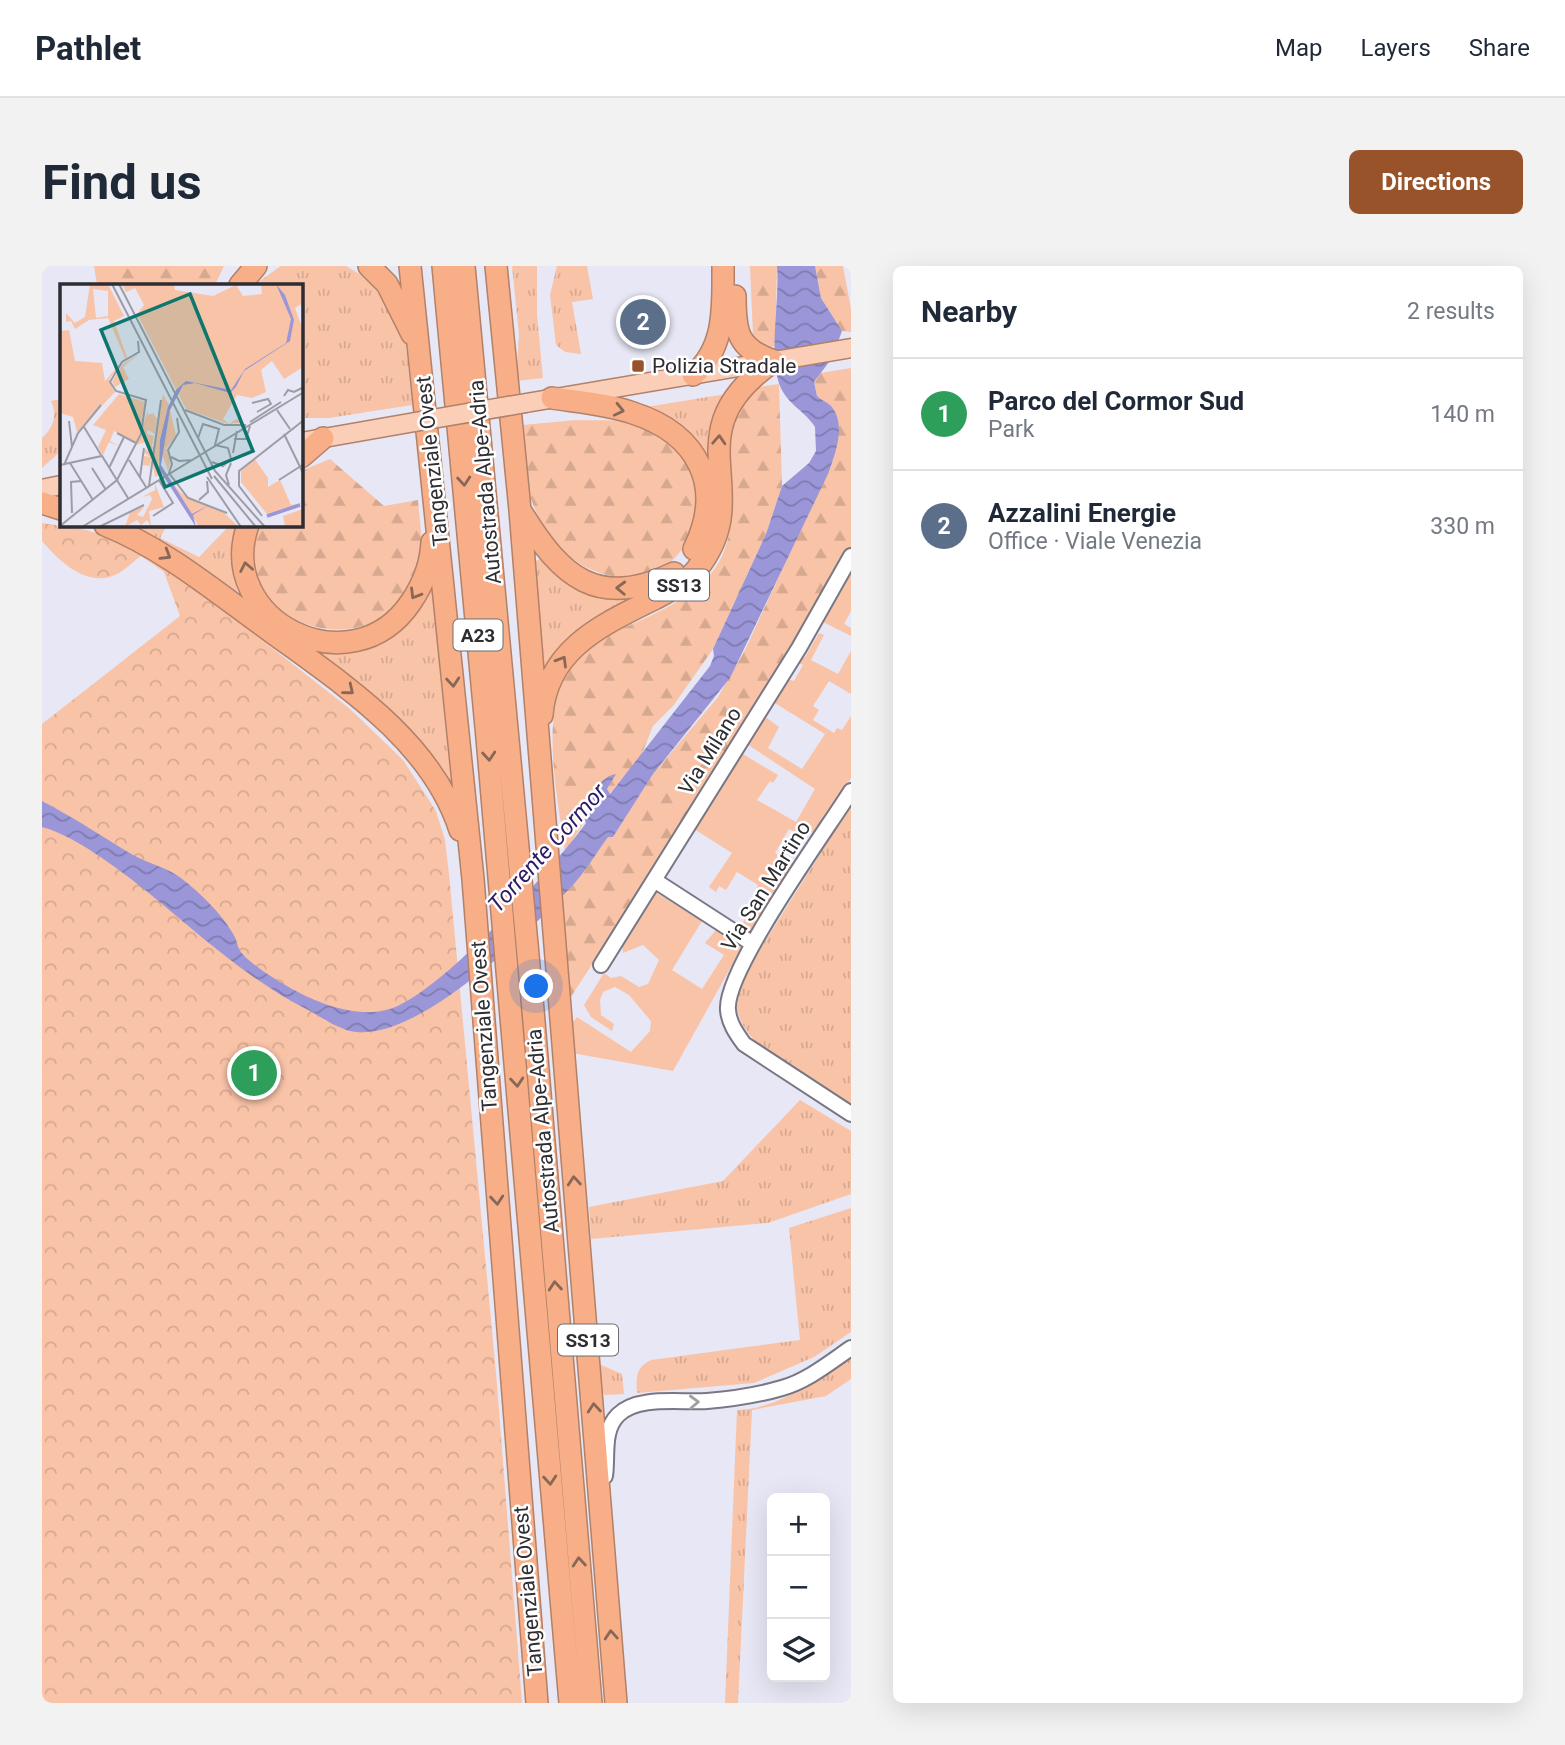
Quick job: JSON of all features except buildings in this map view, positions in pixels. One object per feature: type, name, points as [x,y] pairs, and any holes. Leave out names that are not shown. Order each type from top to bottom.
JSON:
[{"type":"highway","points":[[225,284],[238,266]]},
{"type":"highway","points":[[241,284],[256,266]]},
{"type":"highway","points":[[369,266],[387,284],[405,315],[422,358]]},
{"type":"highway","name":"Tangenziale Ovest","points":[[410,266],[422,358],[473,879],[537,1703]]},
{"type":"highway","name":"Autostrada Alpe-Adria","points":[[443,266],[512,1014],[570,1703]]},
{"type":"highway","name":"Autostrada Alpe-Adria","points":[[464,266],[532,998],[592,1703]]},
{"type":"highway","name":"SS13","points":[[496,266],[520,510],[542,817],[601,1498],[616,1703]]},
{"type":"highway","points":[[693,375],[711,358],[717,344],[722,321],[723,266]]},
{"type":"highway","points":[[736,266],[735,317],[740,338],[751,352],[775,361]]},
{"type":"highway","name":"SS13","points":[[539,774],[543,704],[566,652],[599,627],[675,588],[697,569],[708,552],[719,525],[722,507],[718,441],[720,422],[733,397],[743,385],[775,361]]},
{"type":"highway","points":[[520,510],[546,552],[570,575],[611,589],[634,589],[676,572],[691,555],[703,530],[708,508],[706,478],[695,456],[676,434],[632,412],[552,398]]},
{"type":"highway","name":"SS13","points":[[303,433],[323,438]]},
{"type":"highway","points":[[303,455],[323,438]]},
{"type":"highway","points":[[248,527],[243,554],[247,575],[264,609],[298,635],[316,641],[346,644],[364,640],[392,624],[404,613],[424,579],[431,557],[434,481]]},
{"type":"highway","points":[[42,503],[60,509]]},
{"type":"highway","points":[[110,527],[141,540],[187,568],[374,711],[405,741],[434,777],[447,799],[457,820],[473,879]]},
{"type":"main road","name":"SS13","points":[[323,438],[851,348]]},
{"type":"main road","points":[[303,442],[323,438]]},
{"type":"main road","points":[[42,488],[60,485]]},
{"type":"street","name":"Via Milano","points":[[601,965],[799,648],[851,556]]},
{"type":"street","name":"Via San Martino","points":[[851,792],[741,964],[730,993],[728,1009],[733,1028],[744,1044],[851,1114]]},
{"type":"street","points":[[653,880],[753,944]]},
{"type":"street","points":[[601,1498],[607,1434],[616,1416],[623,1410],[649,1403],[708,1401],[780,1389],[809,1377],[851,1348]]},
{"type":"green space","points":[[94,266],[224,266],[215,284],[97,284]]},
{"type":"green space","points":[[281,266],[346,266],[373,282],[399,320],[406,345],[412,405],[329,418],[303,418],[303,284],[255,284]]},
{"type":"green space","points":[[512,266],[537,266],[537,315],[543,378],[516,381],[519,335]]},
{"type":"green space","points":[[557,266],[587,266],[593,299],[572,302],[581,354],[565,352],[556,345],[550,295]]},
{"type":"green space","points":[[750,266],[777,266],[775,346],[760,349],[753,336]]},
{"type":"green space","points":[[815,266],[843,266],[851,309],[851,332],[842,331],[821,298]]},
{"type":"green space","points":[[851,368],[851,547],[784,665],[569,1000],[561,897],[608,836],[613,837],[653,774],[718,697],[745,650],[834,457],[830,406],[817,396],[814,382],[821,373]]},
{"type":"green space","points":[[779,384],[782,486],[766,534],[713,649],[673,706],[653,726],[641,756],[609,794],[607,789],[615,775],[565,852],[554,775],[553,720],[558,694],[568,671],[590,646],[679,601],[713,572],[726,546],[730,530],[728,448],[733,419],[758,387]]},
{"type":"green space","points":[[726,394],[708,433],[709,471],[634,409]]},
{"type":"green space","points":[[60,399],[60,452],[42,468],[42,438],[52,426],[54,416],[51,401]]},
{"type":"green space","points":[[576,420],[616,421],[639,425],[671,444],[690,470],[697,499],[693,528],[679,553],[657,571],[628,577],[592,570],[572,559],[542,524],[528,486],[523,425]]},
{"type":"green space","points":[[330,459],[384,506],[418,500],[422,544],[420,559],[403,598],[376,621],[344,629],[311,626],[282,611],[261,589],[252,559],[259,527],[303,527],[303,470]]},
{"type":"green space","points":[[42,523],[87,530],[141,550],[216,604],[350,709],[403,760],[436,811],[445,840],[449,874],[496,1373],[522,1703],[42,1703],[42,724],[180,616],[164,572],[141,556],[119,573],[97,578],[86,576],[66,565],[42,541]]},
{"type":"green space","points":[[134,527],[166,527],[160,538],[199,557],[228,527],[238,527],[231,557],[239,598]]},
{"type":"green space","points":[[541,558],[570,586],[608,598],[635,598],[543,676],[533,563]]},
{"type":"green space","points":[[851,568],[851,611],[844,624],[851,628],[851,636],[821,621]]},
{"type":"green space","points":[[432,584],[452,786],[421,746],[311,651],[356,651],[385,642],[407,620]]},
{"type":"green space","points":[[819,633],[824,635],[811,660],[838,674],[851,651],[851,694],[829,681],[813,706],[819,710],[813,720],[834,733],[837,728],[842,730],[851,716],[851,778],[815,834],[802,826],[798,833],[789,829],[775,853],[795,866],[751,932],[741,926],[760,893],[756,889],[758,885],[737,872],[726,890],[719,886],[716,892],[709,887],[732,853],[694,829],[741,753],[778,775],[773,783],[770,781],[757,800],[796,822],[815,789],[747,744],[764,716],[779,727],[768,748],[802,769],[825,734],[773,702],[787,679],[794,681],[803,665],[797,662],[802,656],[805,657]]},
{"type":"green space","points":[[851,805],[851,1107],[778,1062],[761,1047],[747,1031],[738,1014],[737,996],[752,962]]},
{"type":"green space","points":[[655,892],[702,921],[672,970],[702,989],[724,955],[705,943],[716,930],[742,947],[673,1071],[572,1053],[568,1016],[574,1021],[577,1017],[631,1052],[650,1031],[651,1021],[629,995],[615,987],[603,992],[600,1000],[601,1015],[614,1024],[612,1031],[591,1017],[584,1005],[604,973],[611,978],[621,976],[639,987],[648,984],[659,960],[643,945],[623,953],[622,944]]},
{"type":"green space","points":[[800,1100],[851,1131],[851,1194],[768,1223],[591,1239],[589,1207],[723,1181]]},
{"type":"green space","points":[[851,1208],[851,1332],[814,1357],[754,1383],[637,1393],[638,1373],[642,1366],[651,1360],[800,1340],[789,1228]]},
{"type":"green space","points":[[851,1358],[851,1379],[826,1396],[752,1410],[738,1703],[725,1703],[737,1410],[751,1409],[781,1399],[812,1384]]},
{"type":"green space","points":[[597,1363],[622,1374],[624,1394],[605,1395],[598,1388]]},
{"type":"water","points":[[777,266],[815,266],[821,298],[842,331],[832,358],[814,382],[817,396],[831,406],[838,422],[838,440],[828,474],[730,678],[653,774],[613,837],[608,837],[575,882],[527,931],[469,982],[406,1021],[376,1031],[350,1031],[330,1023],[279,994],[216,949],[137,883],[78,843],[42,827],[42,801],[133,855],[175,874],[215,910],[232,932],[245,957],[280,982],[314,1000],[351,1011],[386,1010],[408,1001],[434,982],[463,958],[522,899],[586,823],[580,814],[595,790],[604,780],[616,774],[607,789],[610,794],[710,666],[714,656],[713,649],[766,534],[782,486],[809,463],[816,451],[815,427],[783,393],[777,373]]},
{"type":"place","name":"Azzalini Energie","points":[[643,322]]},
{"type":"place","name":"Polizia Stradale","points":[[638,366]]},
{"type":"place","name":"Parco del Cormor Sud","points":[[254,1073]]},
{"type":"water label","name":"Torrente Cormor","points":[[547,848]]}]
